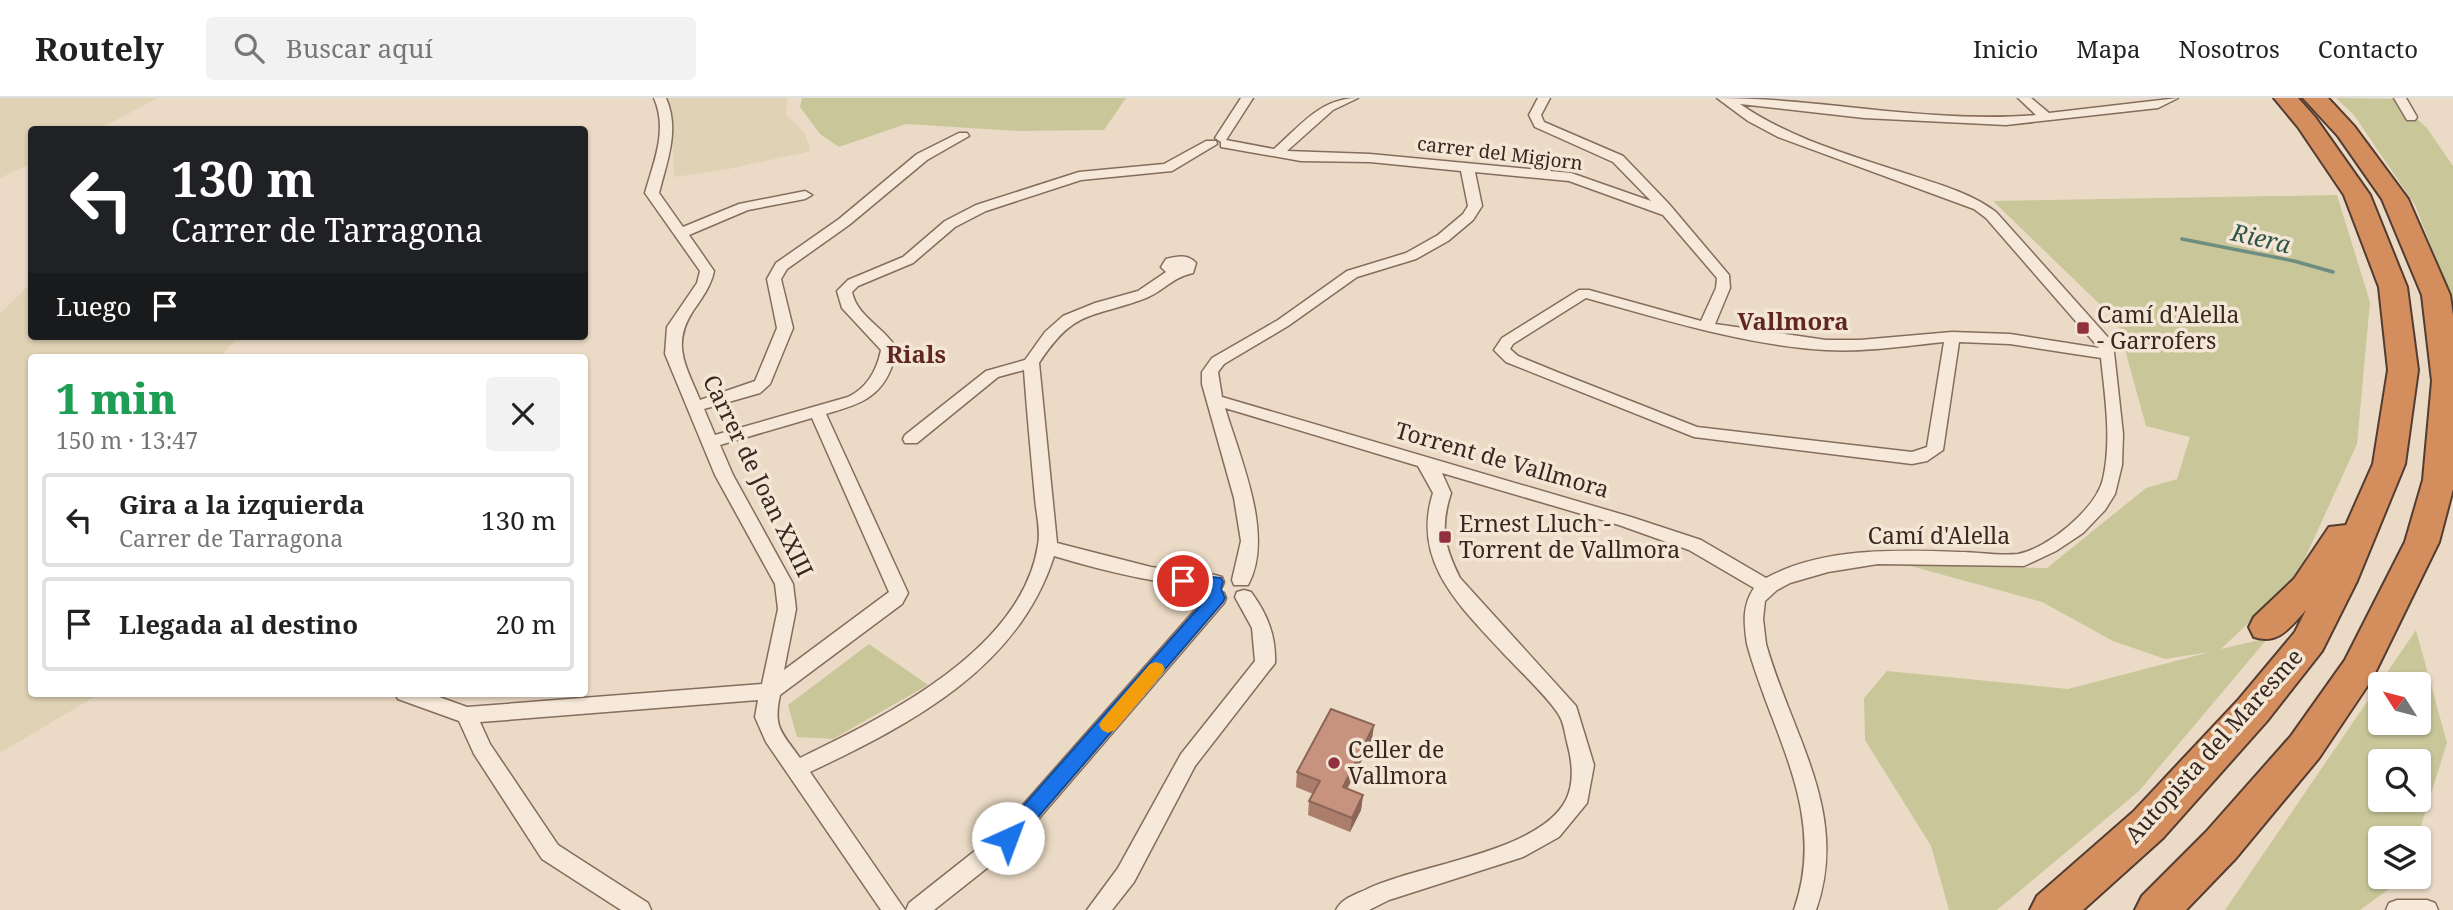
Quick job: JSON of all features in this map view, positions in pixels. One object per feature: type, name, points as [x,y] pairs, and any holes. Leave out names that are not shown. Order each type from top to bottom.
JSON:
[{"type":"highway","name":"Autopista del Maresme","points":[[2052,910],[2148,825],[2253,710],[2309,641],[2339,581],[2389,464],[2403,370],[2393,287],[2357,195],[2307,122],[2286,98]]},
{"type":"highway","points":[[2157,910],[2221,845],[2305,747],[2359,669],[2422,542],[2440,480],[2447,381],[2436,295],[2395,199],[2346,131],[2315,98]]},
{"type":"highway","points":[[2267,627],[2307,588],[2389,464]]},
{"type":"street","name":"Carrer de Joan XXIII","points":[[660,98],[664,105],[667,138],[652,193],[707,271],[704,283],[681,316],[672,339],[673,354],[724,475],[787,593],[787,609],[765,717],[796,769],[894,910]]},
{"type":"street","points":[[710,442],[865,396],[879,377],[889,353],[888,346],[847,305],[844,297],[848,286],[898,265],[950,224],[1003,200],[1093,173],[1174,166],[1220,142],[1247,98]]},
{"type":"street","points":[[1277,153],[1329,107],[1352,98]]},
{"type":"street","points":[[1544,98],[1535,114],[1539,124],[1618,159],[1668,212]]},
{"type":"street","points":[[1724,98],[1895,116],[2006,121],[2158,104],[2172,98]]},
{"type":"street","name":"Camí d'Alella","points":[[1724,98],[1766,128],[1798,142],[1979,206],[1991,215],[2105,343],[2108,354],[2113,426],[2111,481],[2105,500],[2082,526],[2022,560],[1878,557],[1826,565],[1789,576],[1766,587]]},
{"type":"street","points":[[2024,98],[2046,117]]},
{"type":"street","points":[[2400,98],[2411,117]]},
{"type":"street","points":[[694,407],[754,389],[762,384],[785,328],[774,279],[781,266],[844,222],[922,157],[963,136]]},
{"type":"street","name":"carrer del Migjorn","points":[[1220,142],[1277,153],[1571,177],[1668,212],[1724,278],[1723,288],[1706,327]]},
{"type":"street","points":[[1047,547],[1122,569],[1216,590],[1230,602],[1242,588],[1250,541],[1243,498],[1210,376],[1218,361],[1283,323],[1352,274],[1411,256],[1453,232],[1475,206],[1467,167]]},
{"type":"street","points":[[682,233],[744,207],[805,195]]},
{"type":"street","points":[[796,769],[888,724],[949,682],[1002,633],[1021,608],[1035,582],[1047,547],[1031,363],[1050,335],[1068,319],[1143,294],[1175,272]]},
{"type":"street","points":[[1952,337],[1935,450],[1912,458],[1694,432],[1551,376],[1512,359],[1502,350],[1507,341],[1584,293],[1592,293],[1706,327],[1826,345],[1952,337],[2010,339],[2108,354]]},
{"type":"street","points":[[911,439],[992,374],[1031,363]]},
{"type":"street","name":"Torrent de Vallmora","points":[[1215,400],[1625,521],[1695,545],[1766,587]]},
{"type":"street","points":[[416,697],[467,715],[770,691],[895,599],[899,593],[817,412]]},
{"type":"street","points":[[1347,910],[1389,889],[1522,849],[1548,836],[1571,810],[1584,778],[1579,734],[1569,712],[1466,601],[1442,560],[1435,525],[1441,493],[1434,474],[1425,463]]},
{"type":"street","points":[[1441,493],[1471,477]]},
{"type":"street","points":[[1766,587],[1756,599],[1752,612],[1758,653],[1814,815],[1818,847],[1816,880],[1805,910]]},
{"type":"street","points":[[1098,910],[1126,875],[1188,760],[1265,663],[1267,644],[1261,624],[1242,588]]},
{"type":"street","points":[[917,910],[1008,838],[1056,786],[1216,590]]},
{"type":"street","points":[[467,715],[481,748],[550,852],[640,910]]},
{"type":"street","points":[[2397,910],[2427,910]]},
{"type":"shaded area","points":[[0,98],[158,98],[105,126],[28,126],[28,165],[0,178]]},
{"type":"shaded area","points":[[665,98],[787,98],[786,115],[804,132],[811,151],[724,170],[674,177],[672,121]]},
{"type":"shaded area","points":[[802,98],[1126,98],[1104,130],[1017,131],[906,124],[839,147],[820,134],[800,107]]},
{"type":"shaded area","points":[[2336,98],[2395,99],[2427,128],[2453,166],[2453,302],[2415,205],[2354,115]]},
{"type":"shaded area","points":[[2337,195],[2370,302],[2357,444],[2296,578],[2221,649],[2268,638],[2139,791],[1997,910],[1949,910],[1931,846],[1865,740],[1864,698],[1887,671],[2068,689],[2210,652],[2165,659],[2113,641],[2042,602],[1907,565],[2047,568],[2146,488],[2177,479],[2190,437],[2146,426],[2117,321],[1993,201]]},
{"type":"shaded area","points":[[28,286],[28,340],[235,340],[222,354],[28,354],[28,697],[94,697],[0,753],[0,314]]},
{"type":"shaded area","points":[[2416,630],[2428,672],[2387,672]]},
{"type":"shaded area","points":[[869,644],[928,685],[833,739],[797,737],[788,705]]},
{"type":"shaded area","points":[[2431,685],[2447,743],[2431,794],[2431,749],[2368,749],[2368,812],[2425,812],[2421,826],[2368,826],[2368,889],[2389,889],[2360,910],[2225,910],[2368,700],[2368,735],[2431,735]]},
{"type":"building","name":"Celler de Vallmora","points":[[1331,709],[1374,725],[1343,787],[1363,795],[1352,818],[1309,801],[1320,781],[1297,772]]},
{"type":"waterway","name":"Riera","points":[[2182,239],[2294,261],[2333,272]]},
{"type":"slow traffic","points":[[1108,725],[1156,669]]},
{"type":"place","name":"Camí d'Alella - Garrofers","points":[[2083,328]]},
{"type":"place","name":"Ernest Lluch - Torrent de Vallmora","points":[[1445,537]]},
{"type":"place","name":"Celler de Vallmora","points":[[1334,763]]},
{"type":"district","name":"Vallmora","points":[[1793,322]]},
{"type":"district","name":"Rials","points":[[916,355]]},
{"type":"route","points":[[1008,838],[1217,598],[1212,589],[1215,582],[1183,581]]}]
